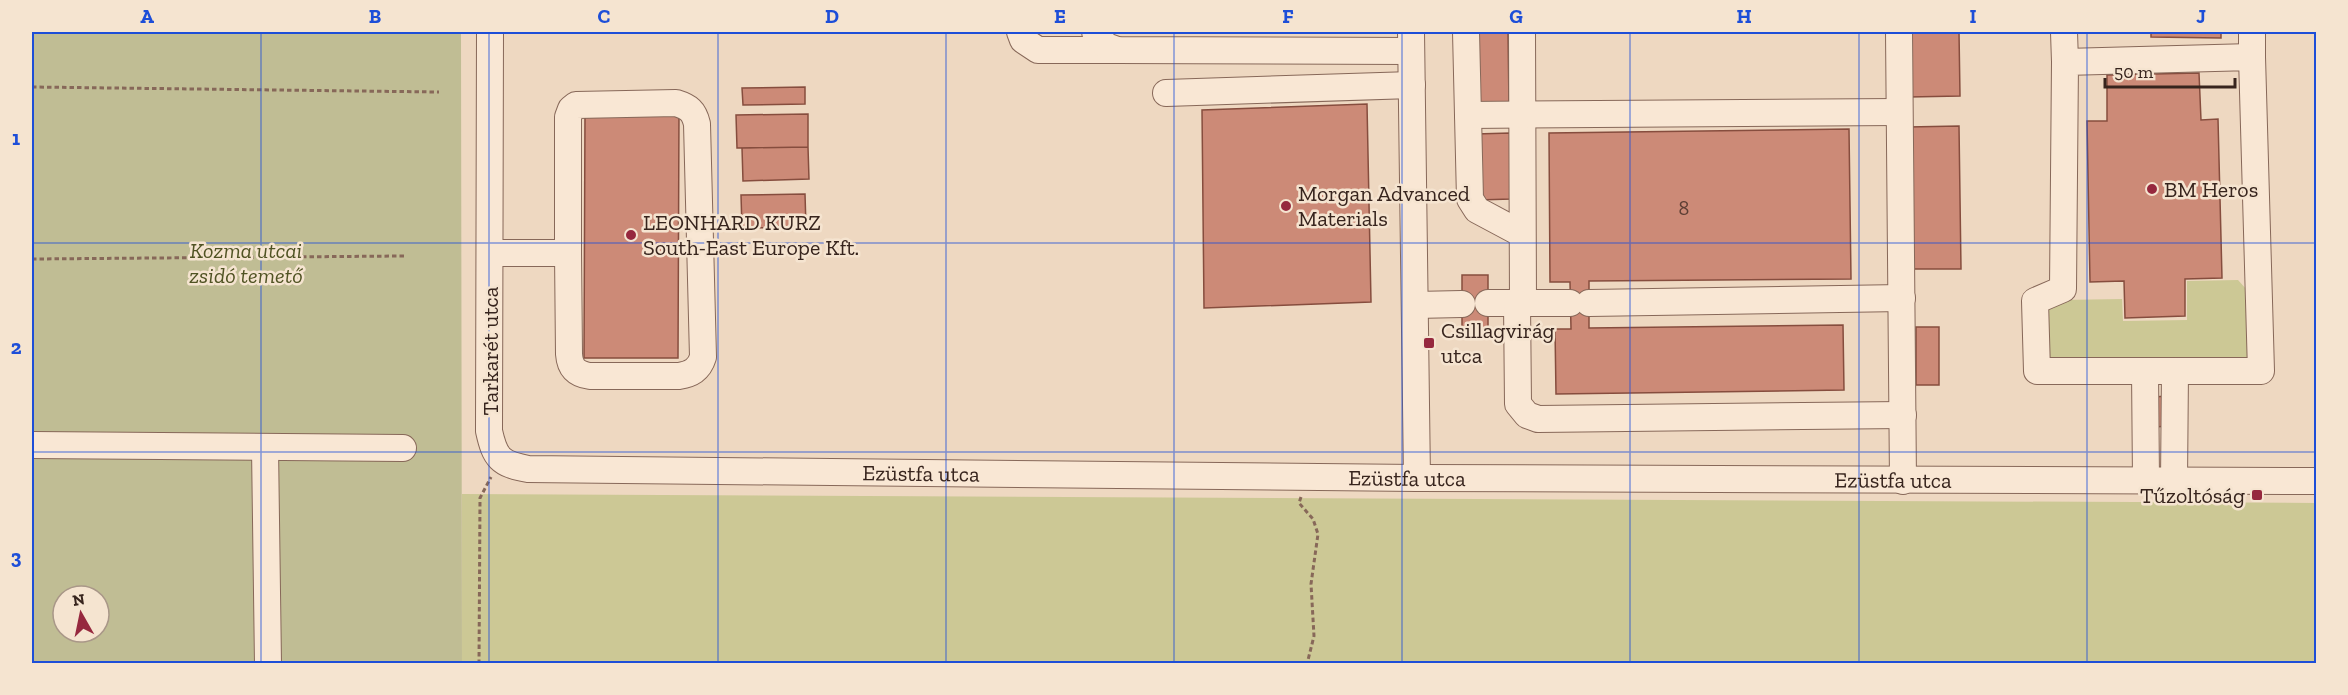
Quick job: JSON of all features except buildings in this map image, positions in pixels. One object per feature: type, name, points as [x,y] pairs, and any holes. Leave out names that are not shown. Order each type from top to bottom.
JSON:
[{"type":"street","name":"Tarkarét utca","points":[[490,32],[489,431],[493,448],[500,460]]},
{"type":"street","points":[[1020,32],[1023,40],[1038,50],[1117,50],[1411,41],[1417,478]]},
{"type":"street","points":[[1095,32],[1106,46],[1117,50]]},
{"type":"street","points":[[1466,32],[1470,199],[1477,210],[1522,234]]},
{"type":"street","points":[[1522,32],[1522,234],[1518,404],[1527,415],[1538,419],[1903,415]]},
{"type":"street","points":[[1899,32],[1903,481]]},
{"type":"street","points":[[2064,32],[2063,289],[2035,301],[2037,371],[2261,371],[2252,32]]},
{"type":"street","points":[[2064,62],[2252,57]]},
{"type":"street","points":[[1166,93],[1412,85]]},
{"type":"street","points":[[593,103],[676,103],[688,108],[695,116],[697,124],[703,357],[698,368],[679,376],[590,376],[576,371],[569,354],[568,253],[568,117],[572,109],[581,104],[593,103]]},
{"type":"street","points":[[1467,115],[1899,112]]},
{"type":"street","points":[[490,253],[568,253]]},
{"type":"street","points":[[1488,303],[1902,298]]},
{"type":"street","points":[[1415,305],[1462,304]]},
{"type":"street","points":[[2145,371],[2146,480]]},
{"type":"street","points":[[2174,481],[2175,371]]},
{"type":"street","points":[[32,445],[403,448]]},
{"type":"street","points":[[265,448],[268,663]]},
{"type":"street","name":"Ezüstfa utca","points":[[500,460],[528,469],[1417,478],[2316,481]]},
{"type":"path","points":[[32,87],[439,92]]},
{"type":"path","points":[[32,259],[404,256]]},
{"type":"path","points":[[479,663],[480,498],[500,460]]},
{"type":"path","points":[[1307,663],[1314,636],[1311,584],[1318,534],[1313,519],[1299,500],[1317,477]]},
{"type":"shaded area","points":[[2238,280],[2247,290],[2249,357],[2240,367],[2052,361],[2042,347],[2042,310],[2060,300],[2122,299],[2123,321],[2187,320],[2187,281]]},
{"type":"shaded area","points":[[462,494],[2316,503],[2316,663],[462,663]]},
{"type":"green space","name":"Kozma utcai zsidó temető","points":[[32,32],[461,32],[462,663],[32,663]]},
{"type":"place","name":"BM Heros","points":[[2152,189]]},
{"type":"place","name":"Morgan Advanced Materials","points":[[1286,206]]},
{"type":"place","name":"LEONHARD KURZ South-East Europe Kft.","points":[[631,235]]},
{"type":"place","name":"Csillagvirág utca","points":[[1429,343]]},
{"type":"place","name":"Tűzoltóság","points":[[2257,495]]}]
